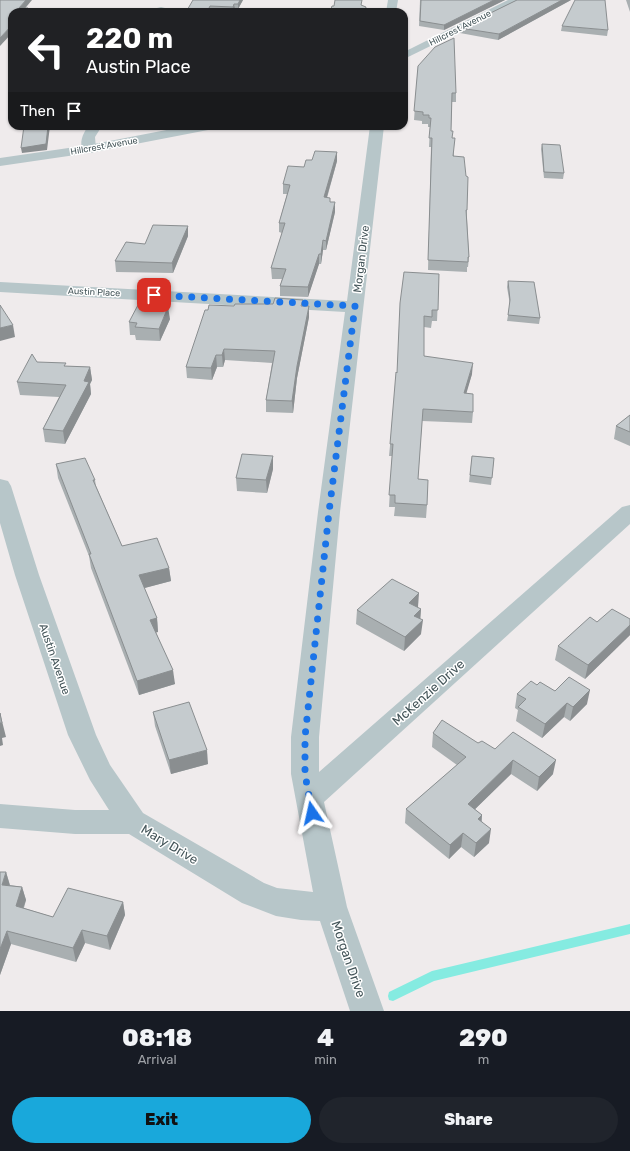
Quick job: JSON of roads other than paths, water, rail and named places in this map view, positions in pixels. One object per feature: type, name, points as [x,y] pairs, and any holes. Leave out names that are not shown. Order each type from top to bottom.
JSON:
[{"type":"street","name":"Hillcrest Avenue","points":[[408,54],[516,0]]},
{"type":"street","points":[[89,149],[88,137],[92,130]]},
{"type":"street","name":"Hillcrest Avenue","points":[[0,162],[89,149],[187,130]]},
{"type":"street","name":"Morgan Drive","points":[[310,798],[305,774],[305,737],[329,512],[377,130]]},
{"type":"street","name":"Austin Place","points":[[0,286],[355,306]]},
{"type":"street","name":"Austin Avenue","points":[[0,486],[27,576],[82,735],[100,772],[133,822]]},
{"type":"street","name":"McKenzie Drive","points":[[310,798],[630,512]]},
{"type":"street","points":[[310,798],[331,907]]},
{"type":"street","name":"Mary Drive","points":[[0,816],[75,822],[133,822],[253,893],[276,902],[295,905],[331,907]]},
{"type":"street","name":"Morgan Drive","points":[[331,907],[367,1011]]},
{"type":"waterway","points":[[393,996],[432,976],[630,929]]}]
